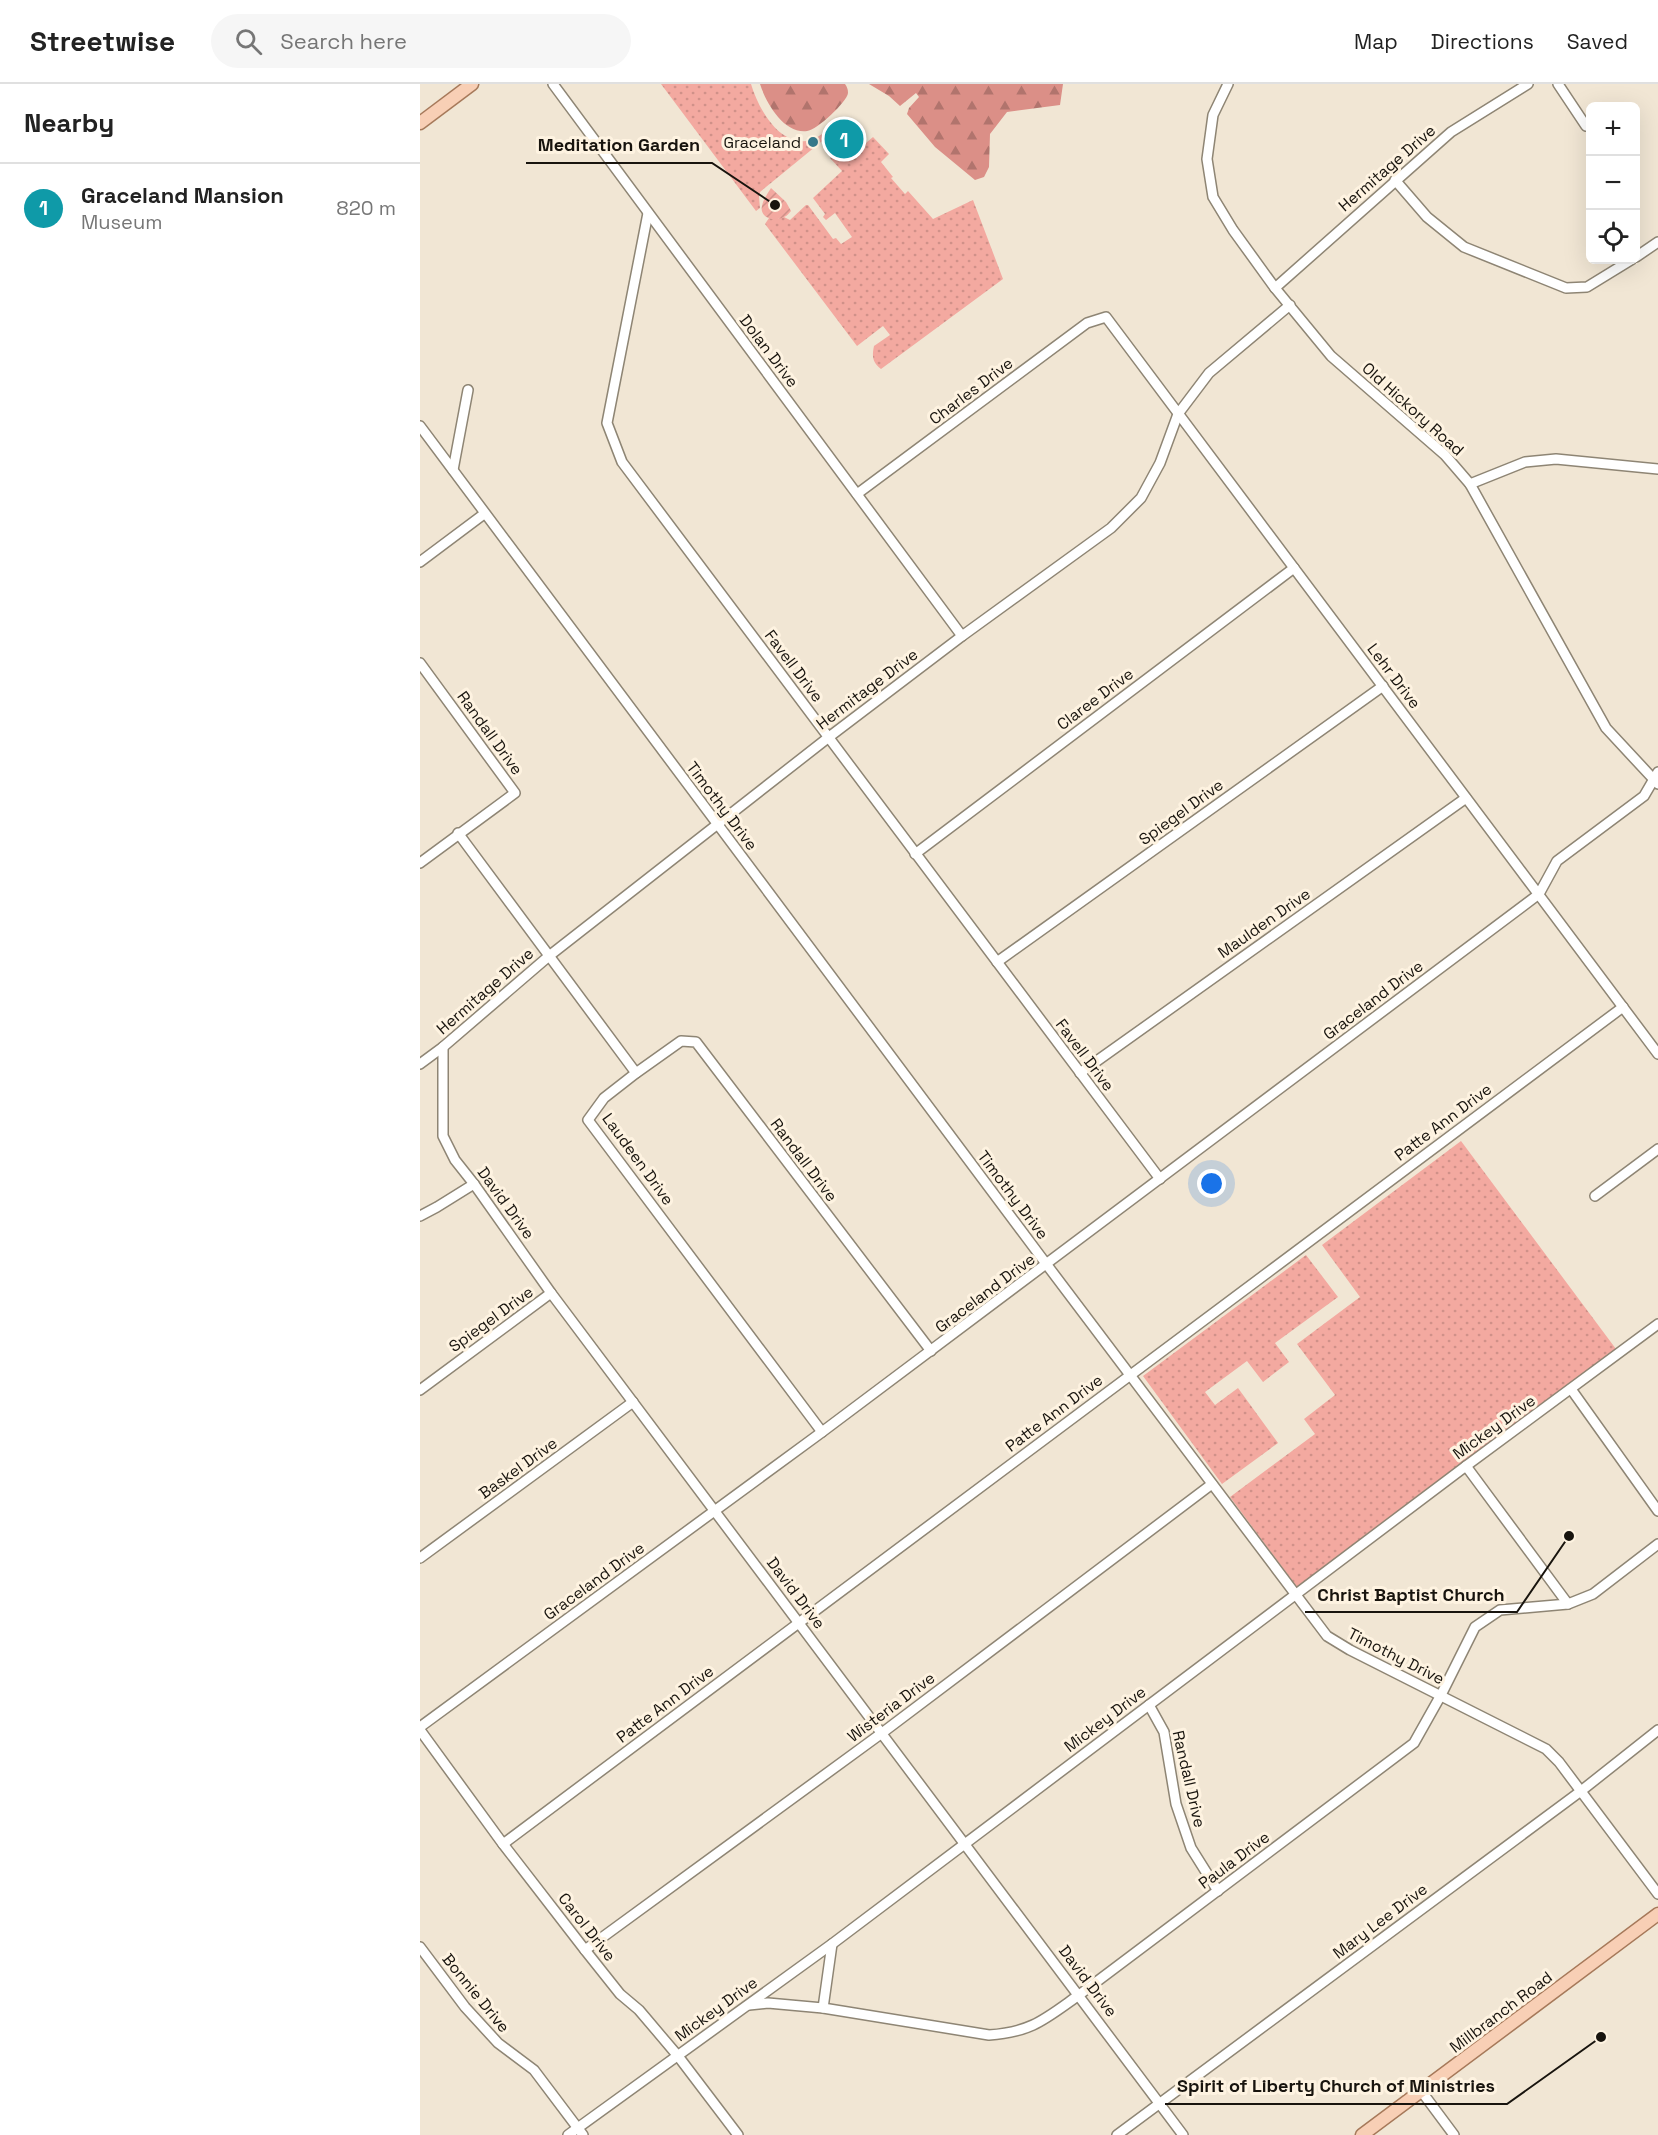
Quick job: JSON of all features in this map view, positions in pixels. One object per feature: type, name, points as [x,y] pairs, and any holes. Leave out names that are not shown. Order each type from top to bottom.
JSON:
[{"type":"main road","points":[[420,123],[472,84]]},
{"type":"main road","name":"Millbranch Road","points":[[1362,2135],[1658,1914]]},
{"type":"street","name":"Dolan Drive","points":[[553,84],[962,636]]},
{"type":"street","name":"Old Hickory Road","points":[[1228,84],[1213,116],[1207,159],[1214,197],[1233,230],[1275,288],[1331,356],[1445,455],[1470,484],[1606,728],[1656,778]]},
{"type":"street","name":"Hermitage Drive","points":[[1275,288],[1451,132],[1528,84]]},
{"type":"street","points":[[1558,84],[1586,126]]},
{"type":"street","points":[[1395,180],[1427,217],[1464,247],[1566,288],[1587,287],[1624,264]]},
{"type":"street","name":"Favell Drive","points":[[648,213],[607,423],[622,462],[1160,1179]]},
{"type":"street","points":[[1640,253],[1658,242]]},
{"type":"street","name":"Hermitage Drive","points":[[420,1064],[444,1047],[549,956],[829,737],[962,636],[1111,528],[1141,498],[1160,463],[1178,414],[1209,373],[1290,305]]},
{"type":"street","name":"Charles Drive","points":[[857,494],[1088,323],[1106,317]]},
{"type":"street","name":"Lehr Drive","points":[[1106,317],[1658,1054]]},
{"type":"street","points":[[453,470],[468,390]]},
{"type":"street","name":"Timothy Drive","points":[[420,426],[1129,1376],[1327,1636],[1350,1650],[1546,1749],[1559,1762],[1658,1894]]},
{"type":"street","points":[[1470,484],[1525,462],[1556,459],[1658,469]]},
{"type":"street","points":[[420,562],[484,514]]},
{"type":"street","name":"Claree Drive","points":[[915,854],[1294,568]]},
{"type":"street","name":"Randall Drive","points":[[420,663],[515,793],[458,833]]},
{"type":"street","name":"Spiegel Drive","points":[[997,962],[1383,686]]},
{"type":"street","name":"Graceland Drive","points":[[420,1728],[1047,1265],[1539,894],[1557,861],[1644,795],[1656,778]]},
{"type":"street","name":"Maulden Drive","points":[[1080,1072],[1466,798]]},
{"type":"street","points":[[420,863],[458,833],[636,1073]]},
{"type":"street","name":"Patte Ann Drive","points":[[503,1844],[1623,1007]]},
{"type":"street","name":"Randall Drive","points":[[636,1073],[681,1041],[696,1042],[931,1351]]},
{"type":"street","name":"David Drive","points":[[444,1047],[443,1136],[455,1160],[551,1293],[1183,2135]]},
{"type":"street","name":"Laudeen Drive","points":[[636,1073],[604,1098],[588,1120],[822,1432]]},
{"type":"street","points":[[1594,1196],[1658,1149]]},
{"type":"street","points":[[420,1216],[474,1184]]},
{"type":"street","name":"Spiegel Drive","points":[[420,1390],[551,1293]]},
{"type":"street","name":"Mickey Drive","points":[[568,2135],[581,2131],[678,2056],[832,1944],[1658,1324]]},
{"type":"street","points":[[1570,1389],[1658,1510]]},
{"type":"street","name":"Baskel Drive","points":[[420,1557],[633,1402]]},
{"type":"street","points":[[1466,1466],[1568,1604]]},
{"type":"street","name":"Wisteria Drive","points":[[585,1950],[882,1733],[1212,1484]]},
{"type":"street","name":"Paula Drive","points":[[746,2006],[768,2003],[823,2008],[989,2035],[1011,2033],[1036,2025],[1414,1743],[1475,1627],[1500,1610],[1568,1604],[1593,1594],[1658,1544]]},
{"type":"street","name":"Randall Drive","points":[[1149,1705],[1164,1732],[1176,1804],[1191,1848],[1218,1891]]},
{"type":"street","name":"Carol Drive","points":[[420,1728],[503,1844],[585,1950],[620,1994],[639,2010],[678,2056],[738,2135]]},
{"type":"street","name":"Mary Lee Drive","points":[[1118,2135],[1581,1791],[1658,1730]]},
{"type":"street","points":[[823,2008],[832,1944]]},
{"type":"street","name":"Bonnie Drive","points":[[420,1947],[465,2007],[498,2043],[534,2070],[581,2131]]},
{"type":"street","points":[[1422,2092],[1454,2135]]},
{"type":"shaded area","points":[[661,84],[751,84],[765,115],[780,133],[800,141],[812,140],[828,130],[832,133],[760,192],[760,208],[756,211]]},
{"type":"shaded area","points":[[873,137],[889,154],[881,162],[893,177],[891,178],[905,194],[908,191],[933,219],[973,200],[1003,279],[881,369],[873,359],[873,353],[874,346],[890,335],[883,326],[857,346],[765,224],[769,218],[784,217],[790,220],[808,205],[833,239],[836,238],[841,244],[852,237],[835,213],[826,220],[823,217],[825,214],[813,198],[842,171],[830,158],[838,150],[842,155],[848,150],[853,154]]},
{"type":"shaded area","points":[[771,188],[786,202],[791,211],[786,216],[772,219],[763,213],[763,201]]},
{"type":"shaded area","points":[[1461,1141],[1616,1349],[1297,1587],[1230,1497],[1315,1434],[1304,1419],[1335,1395],[1297,1344],[1360,1297],[1322,1245]]},
{"type":"shaded area","points":[[1306,1255],[1338,1297],[1275,1343],[1289,1362],[1263,1382],[1247,1361],[1205,1392],[1215,1405],[1238,1388],[1278,1443],[1222,1484],[1143,1376]]},
{"type":"green space","points":[[760,84],[845,84],[848,93],[843,103],[824,121],[807,131],[799,131],[791,128],[777,116]]},
{"type":"green space","points":[[869,84],[1063,84],[1060,105],[1007,112],[990,134],[989,167],[984,177],[975,180],[935,147],[907,114],[909,108],[919,97],[916,93],[900,106]]},
{"type":"place","name":"Graceland Mansion","points":[[844,139]]},
{"type":"place","name":"Graceland","points":[[813,142]]},
{"type":"place","name":"Meditation Garden","points":[[775,205]]},
{"type":"place","name":"Christ Baptist Church","points":[[1569,1536]]},
{"type":"place","name":"Spirit of Liberty Church of Ministries","points":[[1601,2037]]}]
